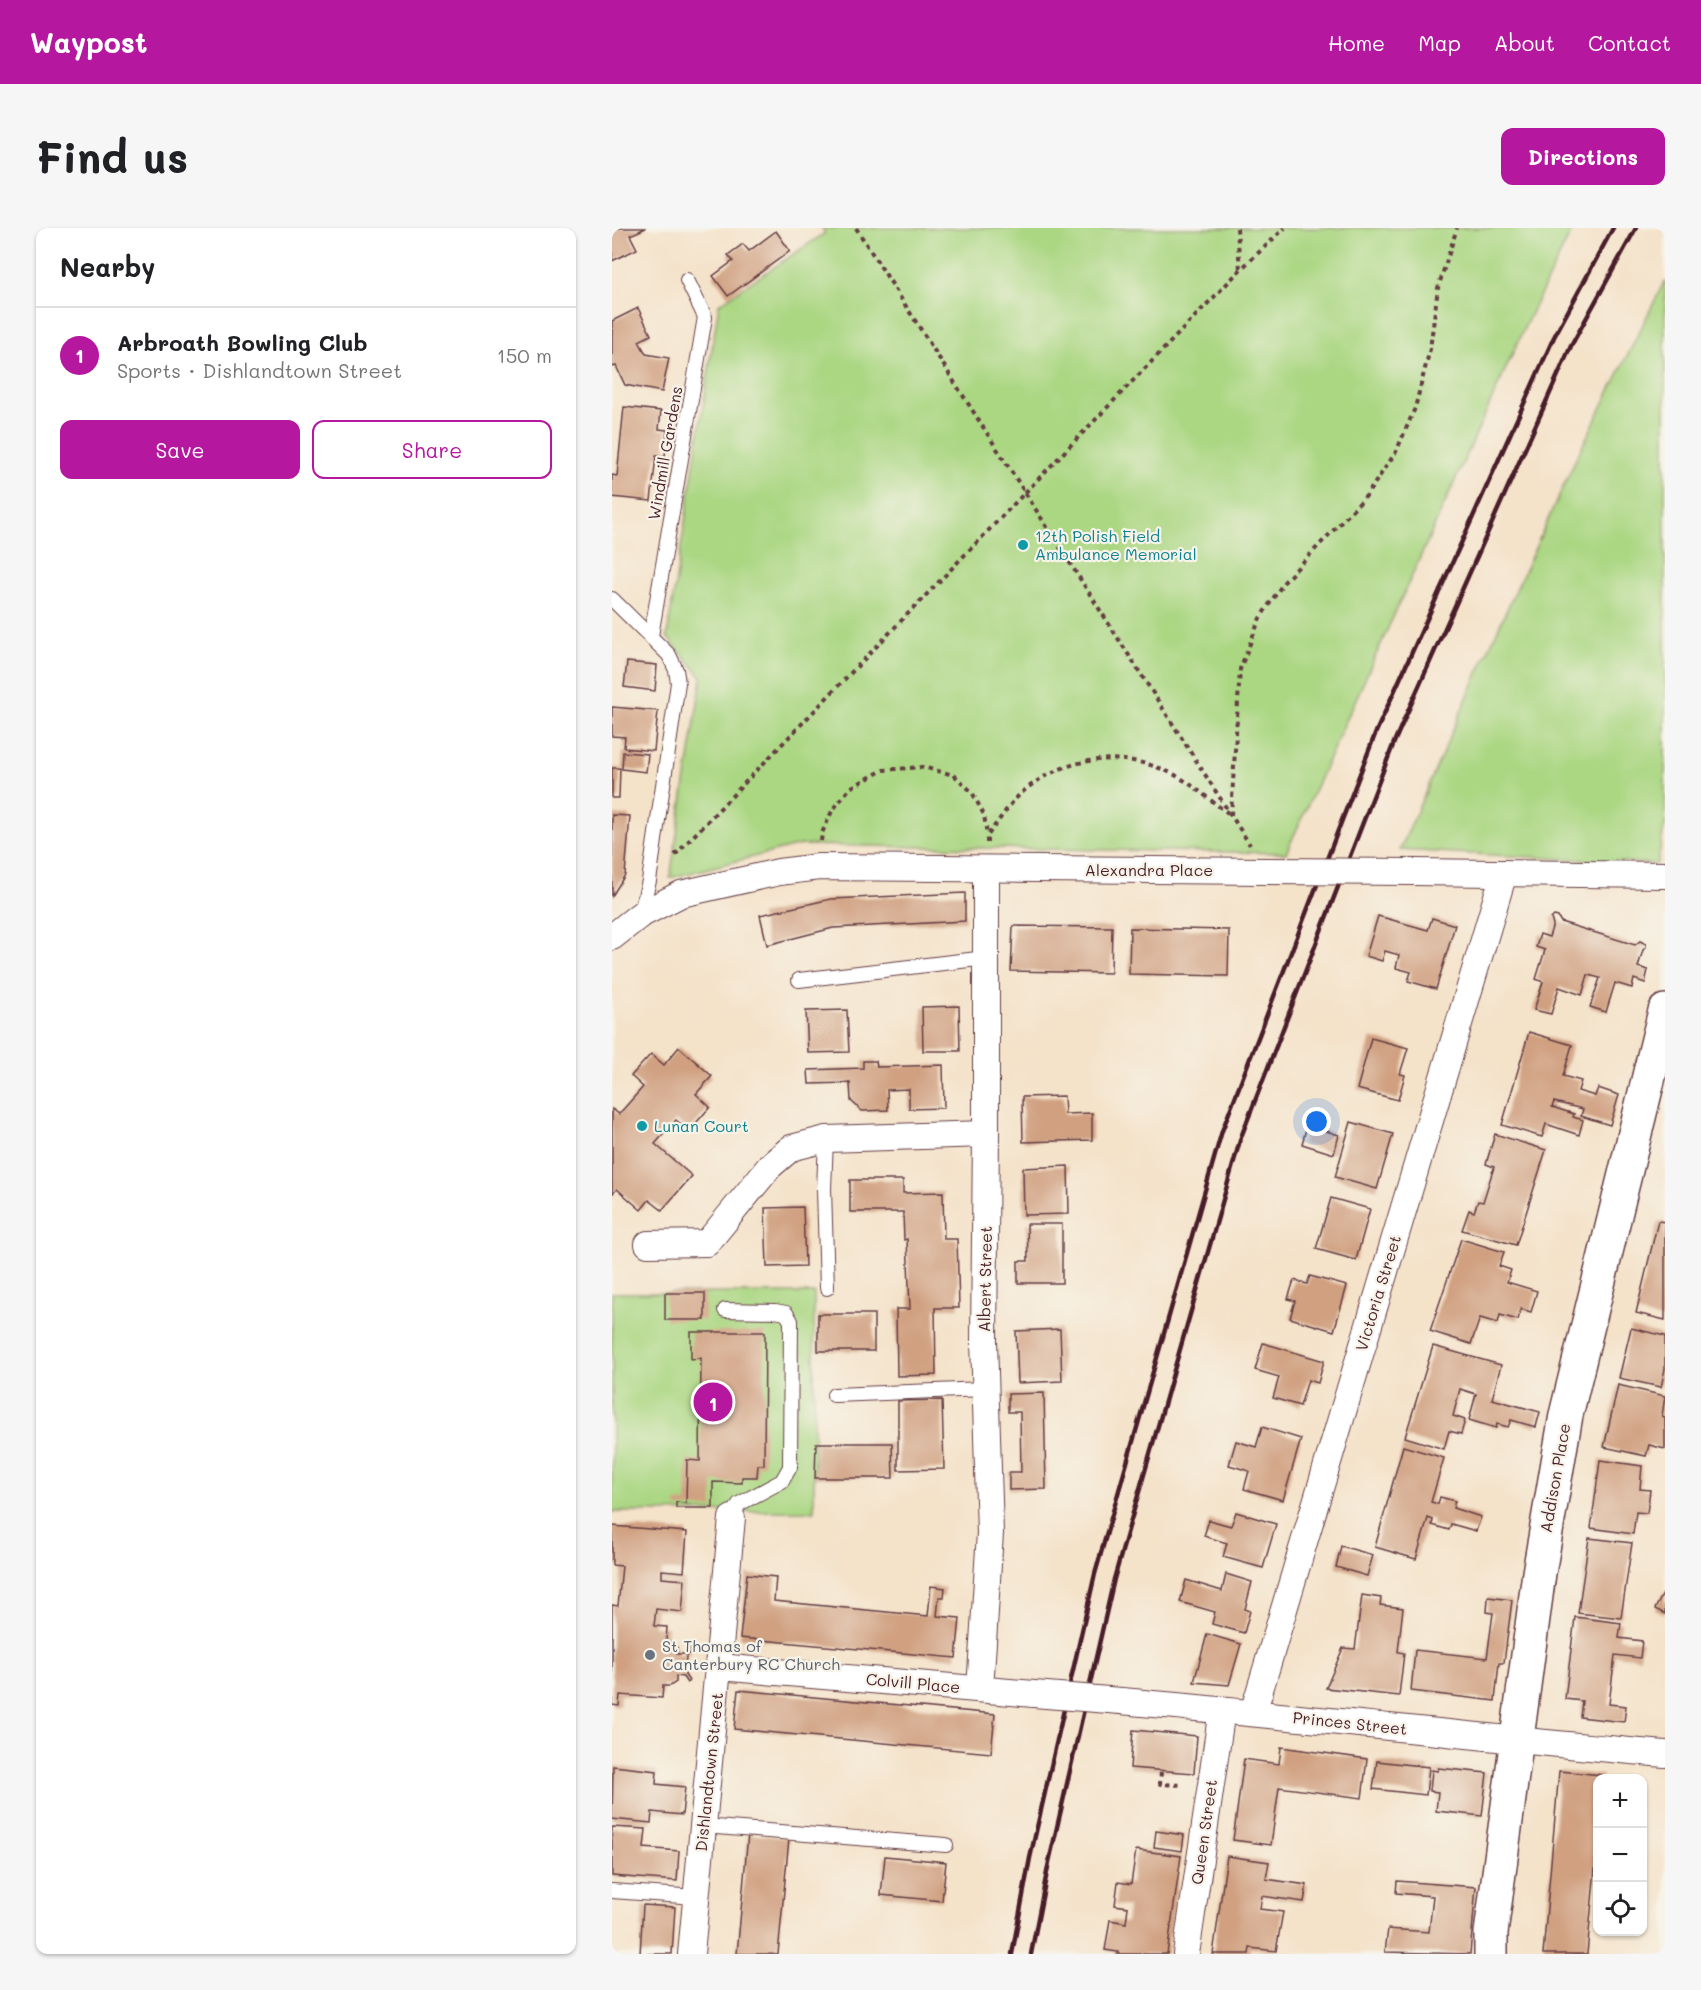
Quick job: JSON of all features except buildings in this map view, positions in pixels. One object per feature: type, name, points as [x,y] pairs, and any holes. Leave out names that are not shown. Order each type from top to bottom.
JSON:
[{"type":"main road","name":"Addison Place","points":[[1491,1954],[1491,1933],[1539,1573],[1566,1415],[1665,1011]]},
{"type":"street","name":"Alexandra Place","points":[[612,937],[640,915],[681,894],[779,872],[819,867],[1665,875]]},
{"type":"street","name":"Albert Street","points":[[980,1689],[990,1533],[984,1340],[986,868]]},
{"type":"street","name":"Victoria Street","points":[[1253,1713],[1504,873]]},
{"type":"street","points":[[648,1244],[707,1243],[770,1166],[791,1148],[826,1139],[986,1134]]},
{"type":"street","name":"Dishlandtown Street","points":[[691,1954],[732,1518]]},
{"type":"street","name":"Colvill Place","points":[[719,1667],[1034,1694]]},
{"type":"street","name":"Princes Street","points":[[1034,1694],[1222,1710],[1665,1754]]},
{"type":"street","name":"Queen Street","points":[[1186,1954],[1222,1710]]},
{"type":"lane","name":"Windmill Gardens","points":[[651,636],[705,317],[687,279]]},
{"type":"lane","points":[[612,599],[669,655],[676,670],[678,683],[649,881],[640,915]]},
{"type":"lane","points":[[799,980],[986,958]]},
{"type":"lane","points":[[826,1139],[824,1189],[827,1288]]},
{"type":"lane","points":[[725,1310],[775,1311],[786,1313],[791,1321],[790,1467],[782,1481],[739,1504],[732,1518]]},
{"type":"lane","points":[[834,1395],[985,1389]]},
{"type":"lane","points":[[703,1826],[946,1845]]},
{"type":"lane","points":[[612,1891],[696,1897]]},
{"type":"path","points":[[856,228],[1267,871]]},
{"type":"path","points":[[1237,228],[1240,270]]},
{"type":"path","points":[[649,881],[1026,494],[1240,270],[1285,228]]},
{"type":"path","points":[[1231,815],[1240,669],[1260,618],[1284,582],[1366,496],[1396,452],[1415,408],[1430,349],[1438,288],[1457,228]]},
{"type":"path","points":[[987,836],[1023,791],[1046,775],[1074,763],[1104,758],[1139,762],[1171,773],[1231,815]]},
{"type":"path","points":[[819,867],[822,833],[832,811],[850,788],[883,770],[922,767],[954,775],[972,792],[984,815],[987,836],[986,868]]},
{"type":"path","points":[[1160,1784],[1161,1772]]},
{"type":"green space","points":[[822,228],[1573,228],[1526,324],[1286,853],[800,845],[670,878],[702,677],[667,637],[719,304],[825,233]]},
{"type":"green space","points":[[1665,280],[1665,824],[1657,864],[1400,850],[1574,463]]},
{"type":"green space","points":[[612,1293],[814,1293],[814,1511],[612,1512]]},
{"type":"railway","points":[[1012,1954],[1030,1858],[1095,1574],[1222,1131],[1376,732],[1554,337],[1613,228]]},
{"type":"railway","points":[[1031,1954],[1049,1862],[1114,1579],[1241,1137],[1395,740],[1571,346],[1636,228]]},
{"type":"place","name":"12th Polish Field Ambulance Memorial","points":[[1023,545]]},
{"type":"place","name":"Lunan Court","points":[[642,1126]]},
{"type":"place","name":"Arbroath Bowling Club","points":[[713,1402]]},
{"type":"place","name":"St Thomas of Canterbury RC Church","points":[[650,1655]]}]
